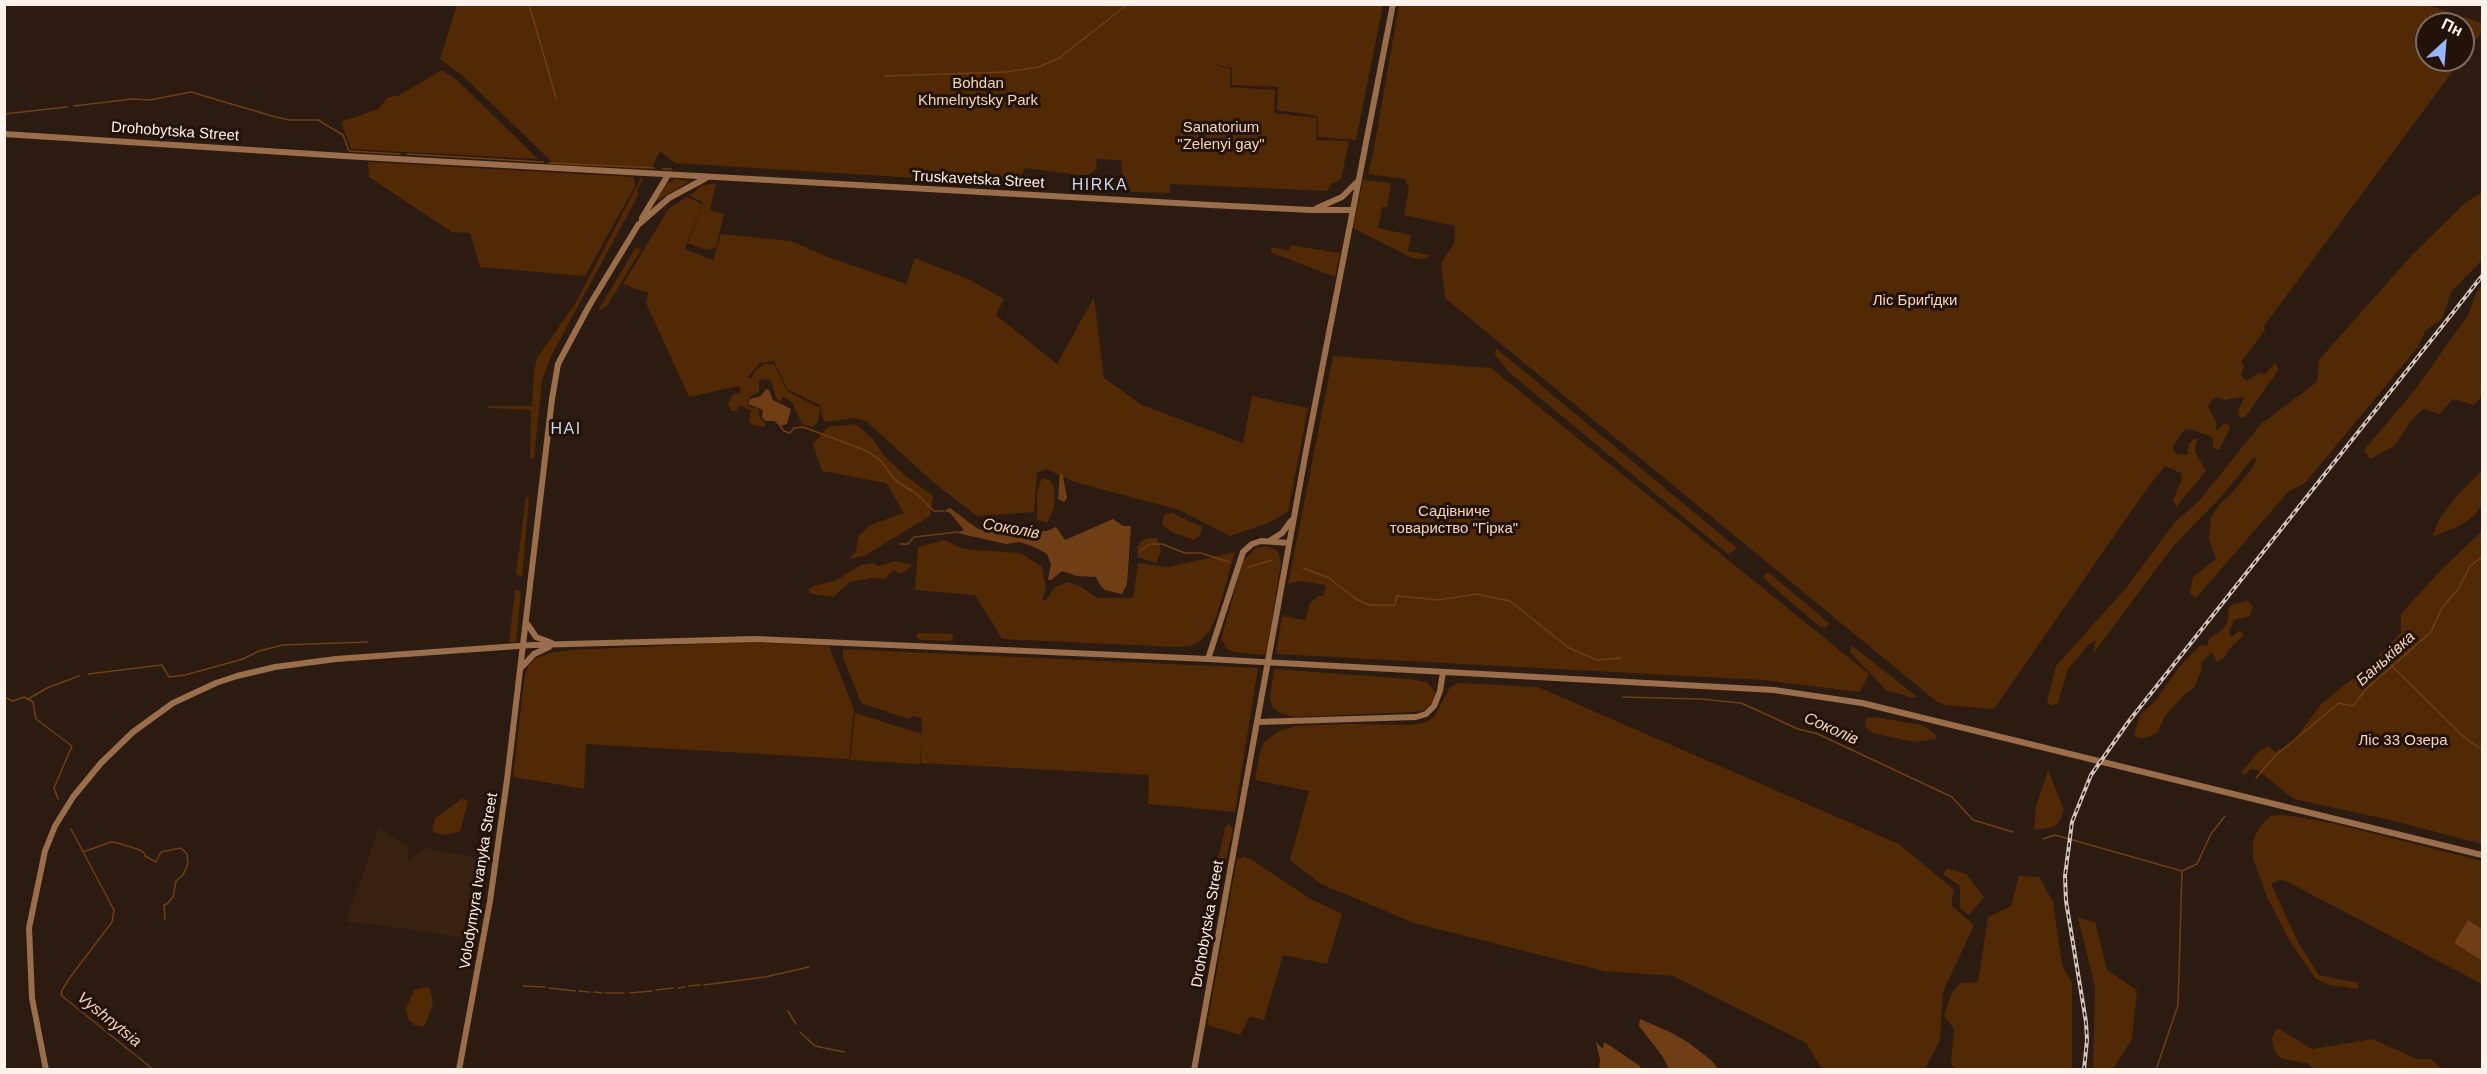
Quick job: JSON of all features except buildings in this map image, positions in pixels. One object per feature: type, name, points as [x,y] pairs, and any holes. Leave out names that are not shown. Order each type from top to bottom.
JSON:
[{"type":"main road","points":[[1353,210],[1393,4]]},
{"type":"main road","name":"Drohobytska Street","points":[[4,134],[668,175],[695,179]]},
{"type":"main road","points":[[638,225],[668,175]]},
{"type":"main road","name":"Truskavetska Street","points":[[695,179],[710,176],[1311,210],[1353,210]]},
{"type":"main road","points":[[1311,210],[1342,197],[1360,177]]},
{"type":"main road","points":[[638,225],[660,204],[695,179]]},
{"type":"main road","name":"Drohobytska Street","points":[[1194,1070],[1294,515],[1353,210]]},
{"type":"main road","name":"Volodymyra Ivanyka Street","points":[[459,1070],[490,901],[507,780],[554,385],[561,356],[638,225]]},
{"type":"main road","points":[[1271,541],[1282,533],[1294,515]]},
{"type":"main road","points":[[1208,659],[1243,552],[1252,544],[1271,541],[1289,543]]},
{"type":"main road","points":[[526,620],[533,634],[545,641],[558,644]]},
{"type":"main road","points":[[46,1070],[32,998],[29,943],[32,904],[39,873],[45,851],[65,810],[101,764],[133,732],[173,703],[193,693],[256,671],[336,659],[558,644],[718,639],[1208,659],[1798,692],[1862,703],[2482,855]]},
{"type":"main road","points":[[521,668],[534,654],[558,644]]},
{"type":"main road","points":[[1258,722],[1416,717],[1426,714],[1434,706],[1443,672]]},
{"type":"shaded area","points":[[766,389],[769,390],[773,400],[791,409],[787,424],[780,426],[774,421],[765,421],[762,417],[763,410],[748,404],[750,399],[761,396]]},
{"type":"shaded area","points":[[1060,472],[1063,476],[1067,498],[1064,502],[1058,499]]},
{"type":"shaded area","points":[[950,508],[978,529],[1004,533],[1014,528],[1047,531],[1056,527],[1065,540],[1113,519],[1123,526],[1131,526],[1127,584],[1122,594],[1105,590],[1096,577],[1077,576],[1062,571],[1048,580],[1051,564],[1047,554],[1019,542],[1006,544],[957,533],[964,530],[950,513],[944,511]]},
{"type":"shaded area","points":[[379,828],[408,845],[407,860],[426,848],[476,858],[463,938],[346,922]]},
{"type":"shaded area","points":[[2468,920],[2482,929],[2482,961],[2454,943]]},
{"type":"shaded area","points":[[1640,1019],[1689,1043],[1711,1060],[1718,1069],[1669,1069],[1663,1057],[1639,1026]]},
{"type":"shaded area","points":[[1596,1042],[1603,1049],[1604,1042],[1640,1066],[1641,1069],[1599,1069],[1600,1060]]},
{"type":"green space","name":"Bohdan Khmelnytsky Park","points":[[457,4],[1383,5],[1356,140],[1318,137],[1318,116],[1277,110],[1278,87],[1232,85],[1232,68],[1204,62],[1231,69],[1230,87],[1275,90],[1274,113],[1317,118],[1316,140],[1349,141],[1341,179],[1330,185],[1327,191],[1170,184],[1170,193],[1131,192],[1122,173],[1121,160],[1096,159],[1097,169],[1086,176],[1025,168],[1020,178],[998,183],[675,163],[660,151],[652,168],[553,163],[463,76],[440,59]]},
{"type":"green space","name":"Ліс Бриґідки","points":[[2425,4],[2449,12],[2415,12],[2415,72],[2452,72],[2264,326],[2265,330],[2241,362],[2244,366],[2241,375],[2246,381],[2259,373],[2265,374],[2275,363],[2279,369],[2247,415],[2239,417],[2238,412],[2244,397],[2224,400],[2217,397],[2212,400],[2208,407],[2217,423],[2216,429],[2218,430],[2223,424],[2228,424],[2230,428],[2219,450],[2213,448],[2213,439],[2210,436],[2189,429],[2183,431],[2173,446],[2174,451],[2177,454],[2187,455],[2189,443],[2197,439],[2195,452],[2206,471],[2176,507],[2173,500],[2182,479],[2181,473],[2165,466],[1994,709],[1944,705],[1936,701],[1445,298],[1441,263],[1454,244],[1455,226],[1404,215],[1409,187],[1405,179],[1368,174],[1399,5]]},
{"type":"green space","name":"Ліс Бриґідки","points":[[2475,21],[2482,23],[2482,32],[2475,41]]},
{"type":"green space","points":[[442,70],[457,80],[538,159],[351,149],[341,122],[378,109],[388,97],[398,96]]},
{"type":"green space","points":[[368,162],[634,177],[635,186],[585,276],[480,267],[470,233],[452,232],[369,177]]},
{"type":"green space","points":[[641,178],[643,179],[637,190],[639,194],[551,356],[542,380],[534,459],[530,458],[531,410],[487,408],[488,406],[532,406],[537,358],[575,304]]},
{"type":"green space","points":[[676,179],[690,181],[655,202],[666,184]]},
{"type":"green space","points":[[1363,180],[1391,183],[1387,207],[1382,207],[1378,228],[1411,235],[1408,251],[1429,255],[1427,258],[1416,259],[1408,256],[1353,228]]},
{"type":"green space","points":[[716,183],[710,210],[724,214],[716,248],[706,250],[688,243],[703,202],[690,196],[701,186]]},
{"type":"green space","points":[[2482,193],[2482,260],[2451,292],[2442,319],[2425,331],[2418,347],[2305,483],[2288,492],[2196,598],[2190,593],[2193,577],[2216,559],[2209,539],[2211,517],[2221,502],[2252,469],[2257,457],[2253,458],[2221,497],[2174,545],[2093,654],[2096,640],[2090,643],[2068,669],[2058,703],[2051,706],[2047,701],[2056,666],[2126,588],[2175,522],[2198,502],[2261,424],[2317,382],[2319,360],[2411,256],[2466,202]]},
{"type":"green space","points":[[687,197],[702,204],[685,249],[713,260],[721,234],[791,241],[828,257],[906,284],[915,258],[970,280],[1004,299],[996,315],[1057,364],[1094,297],[1104,378],[1142,405],[1243,443],[1252,396],[1308,408],[1288,512],[1268,523],[1230,536],[1179,510],[1075,482],[1046,469],[1037,473],[1034,512],[977,516],[933,482],[866,421],[854,418],[824,422],[820,405],[787,389],[774,361],[760,363],[747,378],[751,378],[764,364],[774,364],[787,391],[820,408],[818,422],[812,427],[802,424],[792,402],[783,397],[781,401],[777,400],[770,379],[759,380],[759,392],[750,397],[747,404],[749,407],[758,408],[760,418],[766,424],[764,427],[752,425],[749,421],[751,411],[740,405],[736,411],[731,411],[728,404],[733,394],[741,393],[739,386],[689,397],[646,303],[648,293],[623,284],[669,208]]},
{"type":"green space","points":[[1291,245],[1340,253],[1335,277],[1270,252],[1272,247],[1289,251]]},
{"type":"green space","points":[[636,247],[641,250],[607,306],[598,311]]},
{"type":"green space","points":[[2482,285],[2482,396],[2474,405],[2453,399],[2440,414],[2423,409],[2412,420],[2394,446],[2370,459],[2364,450],[2414,391],[2468,315],[2476,293]]},
{"type":"green space","points":[[1496,348],[1737,548],[1728,554],[1510,373],[1495,355]]},
{"type":"green space","name":"Садівниче товариство \"Гірка\"","points":[[1333,356],[1491,368],[1869,674],[1860,692],[1763,680],[1276,654],[1282,616],[1305,620],[1310,603],[1318,596],[1323,596],[1326,585],[1300,581],[1288,584]]},
{"type":"green space","points":[[856,424],[873,439],[886,458],[933,496],[930,516],[864,556],[848,559],[856,552],[858,537],[870,525],[904,513],[886,483],[822,471],[813,444],[828,427]]},
{"type":"green space","points":[[2481,472],[2482,505],[2475,515],[2461,525],[2432,537],[2439,520],[2454,499]]},
{"type":"green space","points":[[1044,478],[1051,481],[1054,488],[1054,508],[1047,523],[1037,520],[1037,493],[1040,482]]},
{"type":"green space","points":[[526,497],[529,498],[522,577],[516,574]]},
{"type":"green space","points":[[1172,513],[1202,527],[1200,535],[1194,540],[1174,533],[1162,525],[1164,515]]},
{"type":"green space","name":"Ліс 33 Озера","points":[[2482,531],[2482,844],[2394,821],[2294,799],[2257,770],[2251,769],[2245,775],[2241,773],[2258,752],[2268,746],[2275,752],[2291,744],[2322,703],[2365,669],[2401,633],[2401,614],[2441,570]]},
{"type":"green space","points":[[1157,538],[1161,551],[1156,563],[1138,557],[1137,546],[1144,539]]},
{"type":"green space","points":[[945,540],[963,549],[1021,553],[1042,567],[1046,587],[1042,601],[1046,600],[1055,587],[1068,582],[1080,586],[1097,598],[1133,598],[1138,563],[1168,567],[1235,552],[1217,615],[1210,631],[1200,641],[1190,646],[1177,647],[1002,639],[975,595],[915,590],[918,547]]},
{"type":"green space","points":[[1267,546],[1278,551],[1281,563],[1266,655],[1234,652],[1227,649],[1221,639],[1243,561],[1256,548]]},
{"type":"green space","points":[[895,561],[913,565],[901,574],[893,570],[885,579],[872,578],[850,582],[833,597],[812,594],[808,590],[813,586],[835,581],[861,565],[873,563],[879,566]]},
{"type":"green space","points":[[1768,572],[1829,623],[1826,628],[1819,626],[1772,586],[1763,577]]},
{"type":"green space","points":[[515,590],[521,591],[516,642],[509,642]]},
{"type":"green space","points":[[2248,601],[2253,607],[2250,616],[2234,620],[2229,632],[2232,637],[2240,630],[2244,635],[2228,650],[2225,657],[2217,662],[2212,653],[2201,662],[2202,668],[2194,688],[2185,694],[2165,716],[2157,733],[2137,738],[2134,734],[2140,715],[2157,699],[2179,667],[2201,645],[2207,646],[2209,639],[2222,630],[2227,623],[2229,608],[2233,604]]},
{"type":"green space","points":[[917,633],[952,634],[954,638],[950,641],[920,640],[916,636]]},
{"type":"green space","points":[[742,642],[829,646],[854,709],[849,759],[586,744],[584,789],[513,777],[525,674],[529,665],[536,658],[549,653],[573,650]]},
{"type":"green space","points":[[1852,646],[1916,696],[1914,698],[1886,690],[1850,652]]},
{"type":"green space","points":[[843,649],[1258,668],[1235,812],[1148,804],[1149,775],[921,763],[922,719],[914,716],[908,719],[861,703],[843,657]]},
{"type":"green space","points":[[1274,669],[1410,679],[1427,682],[1435,692],[1433,701],[1425,710],[1414,712],[1293,717],[1273,708],[1270,698]]},
{"type":"green space","points":[[1459,683],[1538,687],[1899,844],[1954,890],[1951,905],[1974,925],[1943,992],[1940,1040],[1925,1069],[1822,1069],[1806,1043],[1673,976],[1604,971],[1414,923],[1321,884],[1290,860],[1309,791],[1255,780],[1263,744],[1279,731],[1295,726],[1414,725],[1425,722],[1434,717],[1450,687]]},
{"type":"green space","points":[[855,713],[922,734],[920,764],[850,760]]},
{"type":"green space","points":[[1874,717],[1922,725],[1936,735],[1936,739],[1914,742],[1873,733],[1865,727],[1866,718]]},
{"type":"green space","points":[[2048,770],[2064,810],[2059,822],[2053,827],[2034,830],[2036,806]]},
{"type":"green space","points":[[463,798],[468,801],[460,832],[443,835],[432,831],[435,818]]},
{"type":"green space","points":[[2285,815],[2332,823],[2482,861],[2482,929],[2468,921],[2454,943],[2482,961],[2482,984],[2282,879],[2271,884],[2299,944],[2319,975],[2358,983],[2358,989],[2330,985],[2316,979],[2292,945],[2268,899],[2253,859],[2253,841],[2260,826],[2270,816]]},
{"type":"green space","points":[[1229,824],[1233,829],[1226,859],[1218,858],[1226,826]]},
{"type":"green space","points":[[1244,857],[1309,898],[1342,914],[1327,964],[1283,955],[1264,1020],[1250,1016],[1240,1035],[1207,1025],[1237,859]]},
{"type":"green space","points":[[1947,868],[1966,874],[1984,897],[1969,915],[1960,908],[1960,886],[1943,874]]},
{"type":"green space","points":[[2019,876],[2039,877],[2053,902],[2062,965],[2072,983],[2072,1069],[1955,1069],[1951,1064],[1954,1029],[1944,1016],[1952,992],[1961,983],[1978,982],[1988,917],[2011,906]]},
{"type":"green space","points":[[2078,918],[2095,922],[2107,970],[2137,990],[2132,1039],[2113,1069],[2093,1069],[2095,987]]},
{"type":"green space","points":[[430,988],[433,1004],[424,1027],[414,1025],[408,1019],[406,1008],[414,990]]},
{"type":"green space","points":[[2279,1029],[2312,1049],[2372,1039],[2417,1059],[2431,1059],[2441,1069],[2313,1069],[2309,1064],[2280,1058],[2274,1050],[2272,1038],[2275,1031]]},
{"type":"waterway","points":[[529,4],[556,98]]},
{"type":"waterway","points":[[885,76],[1006,72],[1039,67],[1059,58],[1128,4]]},
{"type":"waterway","points":[[74,106],[132,99],[150,100],[191,92],[289,120],[318,120],[343,135],[349,151],[400,154]]},
{"type":"waterway","points":[[4,114],[67,107]]},
{"type":"waterway","points":[[407,154],[543,162]]},
{"type":"waterway","points":[[549,163],[654,168]]},
{"type":"waterway","points":[[663,169],[671,169]]},
{"type":"waterway","name":"Соколів","points":[[780,426],[784,431],[790,433],[794,428],[803,427],[867,451],[881,461],[895,480],[917,494],[934,511],[943,511]]},
{"type":"waterway","points":[[900,544],[908,544],[914,537],[958,532]]},
{"type":"waterway","name":"Соколів","points":[[1140,551],[1150,544],[1162,544],[1185,553],[1201,553],[1229,562]]},
{"type":"waterway","name":"Баньківка","points":[[2256,778],[2275,756],[2339,703],[2353,706],[2366,689],[2431,632],[2442,608],[2459,588],[2470,566],[2481,558],[2482,554]]},
{"type":"waterway","name":"Соколів","points":[[1248,567],[1273,560]]},
{"type":"waterway","name":"Соколів","points":[[1303,568],[1329,578],[1356,599],[1369,605],[1395,605],[1397,596],[1438,600],[1476,594],[1510,601],[1569,648],[1597,660],[1621,658]]},
{"type":"waterway","points":[[88,674],[162,665],[169,677],[185,675],[243,659],[259,651],[283,645],[367,642]]},
{"type":"waterway","points":[[2391,665],[2465,738],[2482,750]]},
{"type":"waterway","points":[[28,699],[47,688],[79,676]]},
{"type":"waterway","name":"Vyshnytsia","points":[[4,689],[5,697],[8,699],[13,701],[24,697],[33,702],[36,719],[72,746],[54,788],[58,799]]},
{"type":"waterway","name":"Соколів","points":[[1623,697],[1701,699],[1741,703],[1798,729],[1818,734],[1952,797],[1973,820],[2013,832]]},
{"type":"waterway","name":"Баньківка","points":[[2156,1070],[2178,1005],[2182,871],[2197,864],[2211,834],[2225,816]]},
{"type":"waterway","name":"Vyshnytsia","points":[[71,829],[114,910],[112,922],[71,976],[61,992],[62,996],[154,1070]]},
{"type":"waterway","name":"Соколів","points":[[2043,839],[2055,835],[2182,871]]},
{"type":"waterway","points":[[83,852],[111,842],[140,850],[156,862],[161,852],[181,848],[187,854],[188,864],[183,875],[176,881],[173,897],[164,905],[165,920]]},
{"type":"waterway","points":[[704,985],[765,977],[809,967]]},
{"type":"waterway","points":[[689,986],[700,985]]},
{"type":"waterway","points":[[523,986],[545,987]]},
{"type":"waterway","points":[[678,988],[685,987]]},
{"type":"waterway","points":[[549,988],[575,991]]},
{"type":"waterway","points":[[656,990],[673,988]]},
{"type":"waterway","points":[[579,991],[589,992]]},
{"type":"waterway","points":[[630,993],[652,991]]},
{"type":"waterway","points":[[594,992],[602,993]]},
{"type":"waterway","points":[[605,993],[624,993]]},
{"type":"waterway","points":[[788,1011],[796,1024]]},
{"type":"waterway","points":[[800,1032],[815,1046],[844,1052]]},
{"type":"railway","points":[[2084,1070],[2086,1022],[2066,901],[2065,876],[2072,822],[2091,775],[2129,721],[2482,276]]},
{"type":"district","name":"HIRKA","points":[[1100,186]]},
{"type":"district","name":"HAI","points":[[566,430]]},
{"type":"park label","name":"Sanatorium \"Zelenyi gay\"","points":[[1221,136]]}]
